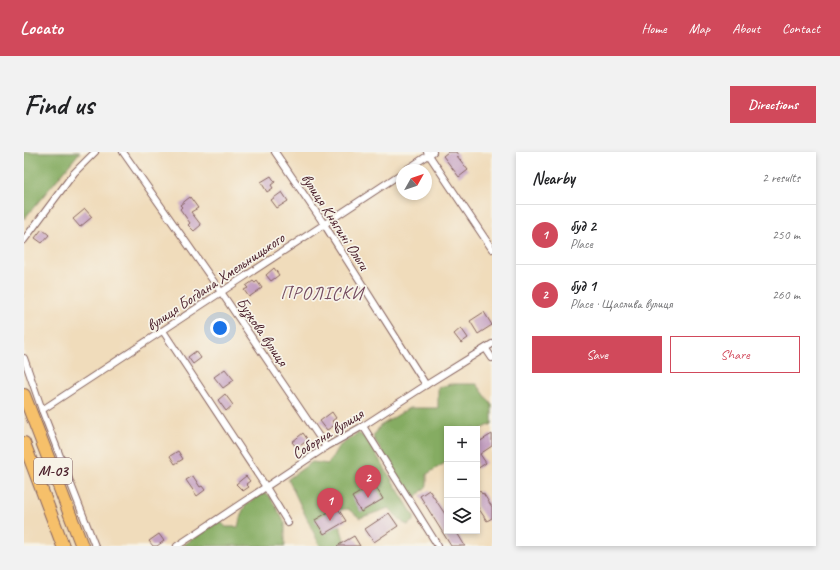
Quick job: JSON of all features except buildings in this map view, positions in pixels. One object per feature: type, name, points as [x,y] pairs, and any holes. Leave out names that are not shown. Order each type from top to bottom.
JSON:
[{"type":"highway","name":"М-03","points":[[24,395],[82,546]]},
{"type":"highway","name":"М-03","points":[[24,443],[63,546]]},
{"type":"street","points":[[24,240],[74,172],[95,152]]},
{"type":"street","name":"Бузкова вулиця","points":[[123,152],[221,292],[326,447]]},
{"type":"street","name":"вулиця Княгині Ольги","points":[[275,152],[324,224],[426,385]]},
{"type":"street","points":[[414,164],[430,153],[492,249]]},
{"type":"street","name":"вулиця Богдана Хмельницького","points":[[42,410],[396,177]]},
{"type":"street","points":[[163,331],[266,487],[288,523]]},
{"type":"street","name":"Соборна вулиця","points":[[177,546],[326,447],[492,344]]},
{"type":"street","points":[[486,348],[492,358]]},
{"type":"street","points":[[24,358],[42,410],[95,546]]},
{"type":"street","points":[[362,426],[438,546]]},
{"type":"green space","points":[[24,152],[80,152],[24,219]]},
{"type":"green space","points":[[450,384],[477,384],[492,405],[492,424],[480,430],[480,426],[444,426],[444,464],[427,474],[427,486],[415,498],[409,498],[373,437],[380,426],[409,408],[438,408],[438,388]]},
{"type":"green space","points":[[358,433],[366,438],[414,516],[414,521],[408,525],[403,523],[389,508],[360,518],[348,509],[332,510],[340,526],[346,546],[320,546],[288,479],[312,462],[328,464],[338,447]]},
{"type":"green space","points":[[264,493],[269,495],[285,523],[285,546],[182,546],[220,521],[226,527],[238,527],[241,514],[245,506]]},
{"type":"place","name":"буд 1","points":[[368,498]]},
{"type":"place","name":"буд 2","points":[[330,521]]},
{"type":"district","name":"ПРОЛІСКИ","points":[[322,293]]}]
